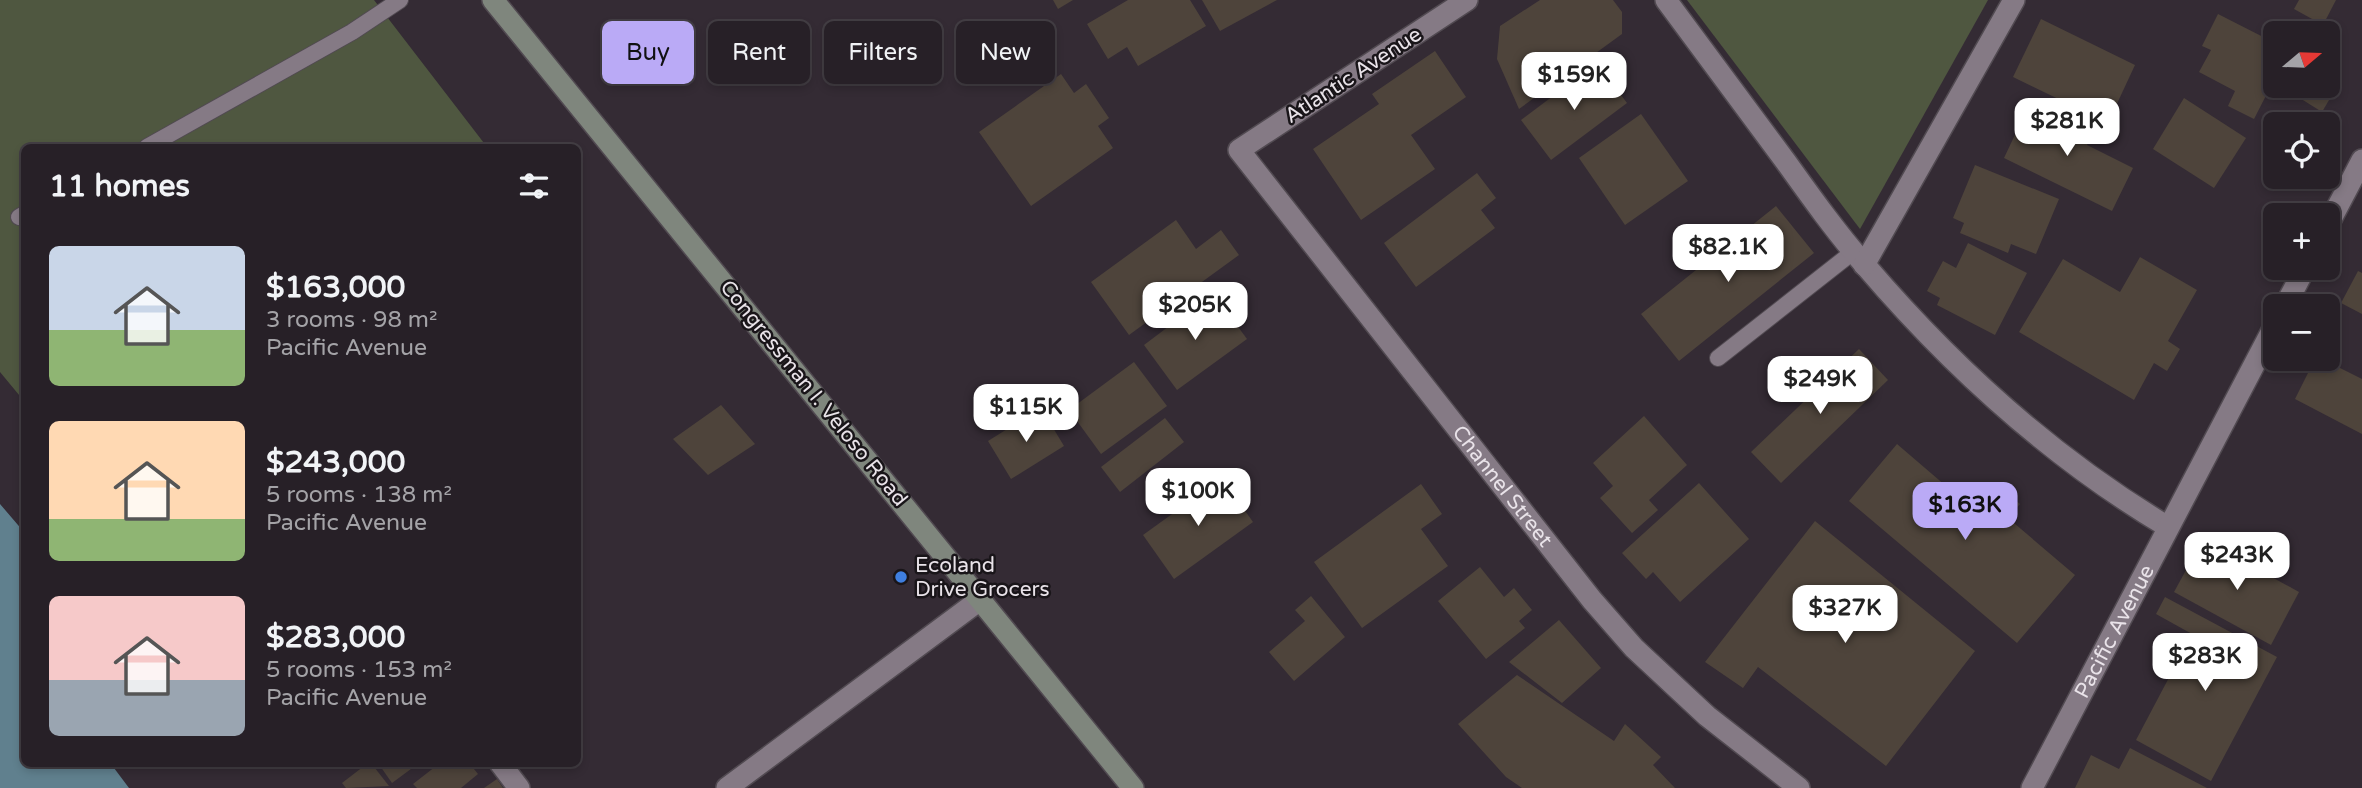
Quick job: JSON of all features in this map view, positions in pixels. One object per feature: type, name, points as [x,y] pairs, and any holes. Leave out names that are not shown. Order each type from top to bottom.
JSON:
[{"type":"main road","name":"Congressman I. Veloso Road","points":[[493,0],[1133,788]]},
{"type":"street","name":"Atlantic Avenue","points":[[1239,150],[1466,0]]},
{"type":"street","points":[[1666,0],[1859,258],[1978,385],[2125,502],[2168,527]]},
{"type":"street","points":[[1859,258],[2014,0]]},
{"type":"street","name":"Channel Street","points":[[1239,150],[1592,600],[1634,648],[1707,716],[1799,788]]},
{"type":"street","points":[[2340,203],[2362,160]]},
{"type":"street","name":"Pacific Avenue","points":[[2032,788],[2263,348]]},
{"type":"street","points":[[727,788],[981,599]]},
{"type":"street","points":[[503,767],[519,788]]},
{"type":"lane","points":[[151,144],[352,32],[400,0]]},
{"type":"lane","points":[[1718,358],[1859,258]]},
{"type":"green space","points":[[0,0],[374,0],[485,144],[21,144],[21,397],[0,372]]},
{"type":"green space","points":[[1687,0],[1988,0],[1860,229]]},
{"type":"water","points":[[0,504],[21,528],[21,767],[224,768],[114,768],[129,788],[0,788]]},
{"type":"building","points":[[1053,0],[1073,0],[1058,9]]},
{"type":"building","points":[[1128,0],[1190,0],[1206,26],[1138,66],[1127,47],[1108,59],[1087,24]]},
{"type":"building","points":[[1202,0],[1277,0],[1220,31]]},
{"type":"building","points":[[1540,0],[1613,0],[1622,12],[1622,34],[1519,109],[1497,59],[1500,26]]},
{"type":"building","points":[[2299,0],[2336,0],[2325,21],[2316,21],[2294,9]]},
{"type":"building","points":[[2218,14],[2263,37],[2265,98],[2254,119],[2228,106],[2235,91],[2199,72],[2211,50],[2202,46]]},
{"type":"building","points":[[2041,19],[2135,65],[2108,123],[2013,77]]},
{"type":"building","points":[[1435,51],[1466,97],[1411,135],[1435,169],[1361,220],[1313,149],[1379,104],[1372,94]]},
{"type":"building","points":[[1597,63],[1627,103],[1551,160],[1521,120]]},
{"type":"building","points":[[1061,74],[1074,93],[1086,84],[1109,118],[1098,126],[1113,148],[1031,206],[979,132],[1047,84],[1055,84],[1055,78]]},
{"type":"building","points":[[2184,98],[2246,138],[2214,188],[2153,149]]},
{"type":"building","points":[[2300,98],[2330,98],[2322,112]]},
{"type":"building","points":[[2030,103],[2093,134],[2087,145],[2133,168],[2112,211],[2004,158]]},
{"type":"building","points":[[1641,114],[1688,181],[1625,225],[1579,158]]},
{"type":"building","points":[[1975,165],[2059,199],[2036,254],[2011,244],[2008,253],[1960,233],[1964,223],[1953,218]]},
{"type":"building","points":[[1477,173],[1496,198],[1481,210],[1495,228],[1416,287],[1384,243]]},
{"type":"building","points":[[1776,206],[1814,253],[1679,361],[1641,314]]},
{"type":"building","points":[[1176,220],[1196,249],[1221,230],[1239,255],[1129,335],[1091,282]]},
{"type":"building","points":[[1968,243],[2027,273],[1995,335],[1937,305],[1940,298],[1927,291],[1943,261],[1956,268]]},
{"type":"building","points":[[2140,257],[2197,290],[2168,341],[2180,349],[2167,371],[2154,363],[2134,400],[2019,332],[2063,259],[2120,292]]},
{"type":"building","points":[[2358,271],[2362,273],[2362,314],[2341,303]]},
{"type":"building","points":[[1213,293],[1247,339],[1177,390],[1144,345]]},
{"type":"building","points":[[1859,349],[1888,380],[1781,483],[1751,452]]},
{"type":"building","points":[[1134,362],[1167,406],[1101,454],[1069,410]]},
{"type":"building","points":[[2340,368],[2362,379],[2362,434],[2295,399],[2309,371],[2340,371]]},
{"type":"building","points":[[721,405],[755,444],[708,475],[673,439]]},
{"type":"building","points":[[1041,408],[1064,446],[1011,479],[988,441]]},
{"type":"building","points":[[1644,416],[1687,465],[1649,500],[1658,510],[1632,533],[1600,498],[1613,486],[1593,463]]},
{"type":"building","points":[[1165,418],[1184,442],[1120,492],[1101,467]]},
{"type":"building","points":[[1897,444],[1974,510],[1996,484],[2020,504],[2008,518],[2075,575],[2017,643],[1849,501]]},
{"type":"building","points":[[1222,478],[1253,522],[1174,579],[1143,535]]},
{"type":"building","points":[[1699,483],[1749,539],[1680,602],[1653,572],[1646,579],[1622,553]]},
{"type":"building","points":[[1421,484],[1442,514],[1421,529],[1448,566],[1362,628],[1314,562]]},
{"type":"building","points":[[1815,521],[1975,651],[1886,766],[1758,667],[1743,688],[1705,662]]},
{"type":"building","points":[[2203,539],[2299,592],[2271,645],[2174,592]]},
{"type":"building","points":[[1480,567],[1504,597],[1514,588],[1532,610],[1519,621],[1525,628],[1486,659],[1438,601]]},
{"type":"building","points":[[1311,596],[1345,637],[1294,681],[1269,652],[1305,621],[1295,610]]},
{"type":"building","points":[[2165,597],[2277,657],[2211,781],[2136,740],[2192,634],[2156,614]]},
{"type":"building","points":[[1559,620],[1601,668],[1562,703],[1509,662]]},
{"type":"building","points":[[1517,675],[1614,741],[1625,724],[1661,757],[1653,765],[1675,788],[1522,788],[1506,777],[1458,724]]},
{"type":"building","points":[[2130,748],[2207,788],[2075,788],[2091,755],[2119,769]]},
{"type":"building","points":[[363,767],[374,767],[389,786],[346,788],[342,783]]},
{"type":"building","points":[[381,767],[414,767],[392,783]]},
{"type":"building","points":[[435,767],[472,767],[478,774],[461,788],[417,788],[413,784]]},
{"type":"building","points":[[497,779],[503,788],[484,788]]},
{"type":"place","name":"Ecoland Drive Grocers","points":[[901,577]]}]
